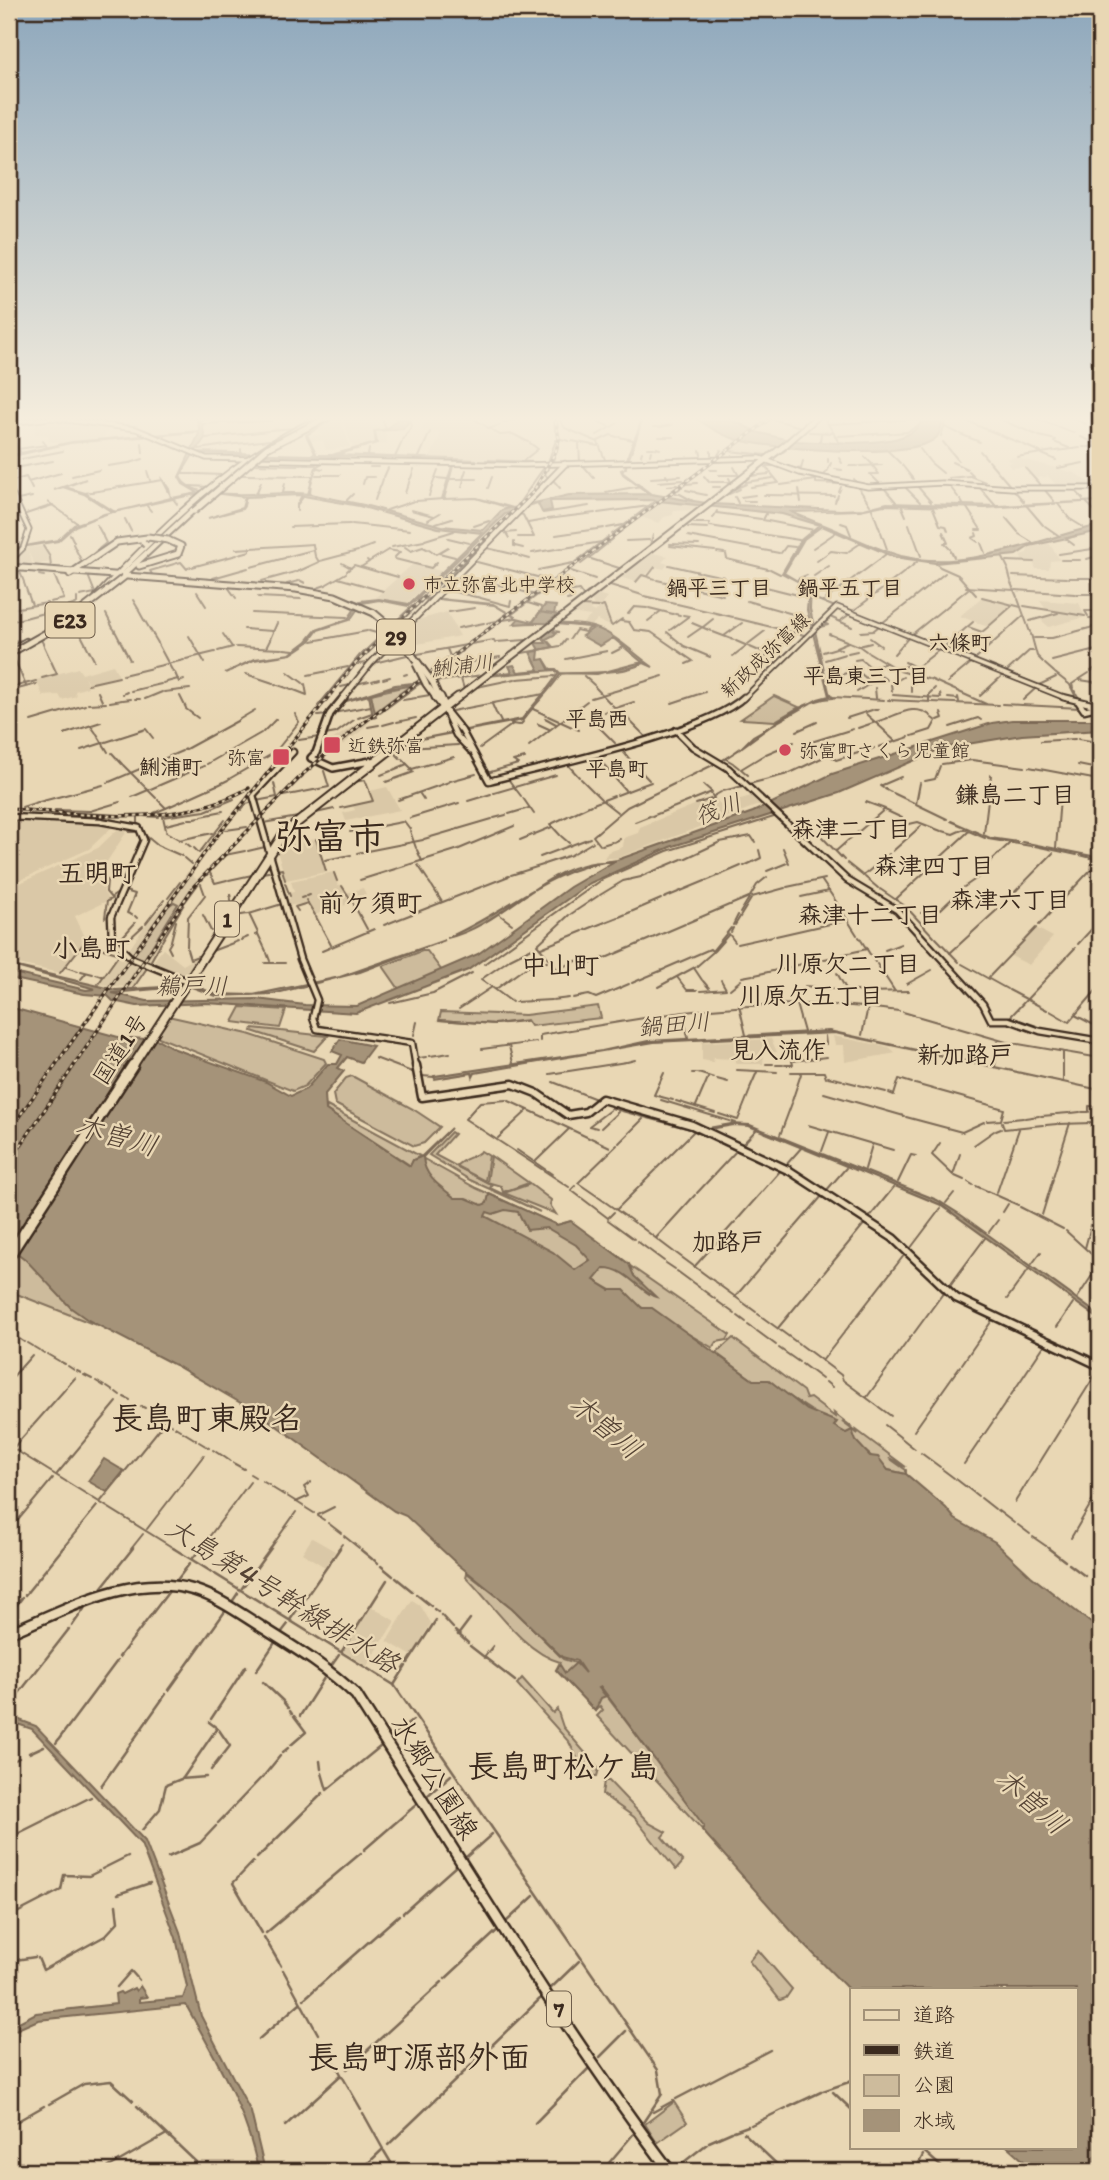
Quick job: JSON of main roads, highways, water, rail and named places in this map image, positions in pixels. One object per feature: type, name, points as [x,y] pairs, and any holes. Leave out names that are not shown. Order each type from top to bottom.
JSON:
[{"type":"highway","points":[[120,577],[143,552],[147,539],[181,518]]},
{"type":"highway","name":"E23","points":[[9,652],[69,620],[108,591],[184,518]]},
{"type":"highway","name":"E23","points":[[9,652],[67,620],[186,518]]},
{"type":"highway","name":"国道1号","points":[[9,1256],[270,852],[291,827],[551,623],[691,518]]},
{"type":"highway","points":[[167,541],[178,546],[177,553],[166,555],[159,552],[175,529]]},
{"type":"highway","points":[[69,575],[103,550],[123,540],[167,541],[181,546],[178,554],[145,562],[120,577]]},
{"type":"highway","points":[[9,566],[69,575],[296,589],[328,594],[374,613],[394,630],[409,649],[445,708]]},
{"type":"main road","points":[[9,566],[24,547],[28,525],[24,518]]},
{"type":"main road","points":[[120,577],[158,531],[176,518]]},
{"type":"main road","name":"29","points":[[376,760],[333,768],[311,758],[316,753],[330,714],[362,673],[513,518]]},
{"type":"main road","name":"新政成弥富線","points":[[445,708],[462,732],[489,781],[676,730],[715,716],[735,705],[837,607],[1078,701],[1084,710],[1100,706]]},
{"type":"main road","name":"新政成弥富線","points":[[445,708],[455,734],[474,754]]},
{"type":"main road","points":[[676,730],[693,747],[720,761],[846,880],[900,912],[972,991],[989,1015],[1048,1033],[1100,1041]]},
{"type":"main road","points":[[293,752],[253,794],[317,1003],[314,1023],[317,1029],[412,1043],[422,1097],[516,1085],[571,1115],[586,1112],[602,1099],[703,1130],[790,1171],[893,1238],[956,1298],[1100,1366]]},
{"type":"main road","points":[[9,817],[100,821],[139,828],[144,840],[111,917],[112,939],[131,958],[182,988]]},
{"type":"main road","name":"水郷公園線","points":[[9,1633],[123,1588],[169,1584],[203,1591],[338,1676],[356,1695],[402,1772],[638,2129],[670,2171]]},
{"type":"water","points":[[94,518],[75,526],[58,541],[9,549],[58,540],[74,525]]},
{"type":"water","points":[[401,518],[442,526],[483,530],[495,518],[501,518],[418,598],[432,599],[417,600],[408,606],[379,600],[362,603],[350,620],[318,630],[309,642],[291,654],[254,660],[225,673],[255,659],[290,654],[316,630],[348,619],[360,601],[379,599],[409,604],[482,533],[438,528]]},
{"type":"water","points":[[795,518],[804,518],[885,551],[926,560],[951,560],[1002,552],[1100,525],[1100,531],[1030,546],[1016,555],[935,563],[894,557],[822,526],[804,539],[784,573],[799,582],[782,573],[801,540],[819,525]]},
{"type":"water","points":[[806,586],[811,589],[810,609],[829,692],[833,698],[810,703],[829,696],[807,610],[809,590]]},
{"type":"water","points":[[438,599],[493,604],[517,618],[533,622],[545,605],[556,606],[554,614],[557,615],[549,622],[583,625],[597,629],[614,637],[653,667],[644,663],[624,670],[604,672],[642,662],[613,638],[600,646],[582,636],[592,629],[589,627],[556,624],[554,631],[560,632],[554,632],[556,634],[546,639],[553,647],[539,650],[535,643],[546,643],[542,636],[555,624],[514,624],[518,619],[494,605]]},
{"type":"water","points":[[539,651],[538,660],[544,659],[549,669],[556,669],[560,673],[571,673],[561,674],[523,720],[410,741],[522,719],[558,674],[555,670],[483,675],[512,672],[509,666],[514,665],[518,672],[539,670],[530,652]]},
{"type":"water","points":[[472,676],[385,689],[371,694],[376,717],[373,718],[369,695],[339,703],[395,685]]},
{"type":"water","points":[[1012,720],[1100,720],[1100,730],[1022,735],[943,748],[839,793],[670,847],[590,883],[468,970],[356,1013],[206,1003],[137,1006],[113,1001],[108,996],[84,994],[9,978],[9,972],[86,990],[95,989],[9,965],[116,990],[193,985],[215,994],[248,995],[216,996],[189,986],[112,993],[147,1001],[257,999],[305,1005],[357,1006],[478,954],[570,887],[613,862],[604,862],[617,860],[753,812],[832,774],[992,723]]},
{"type":"water","points":[[772,725],[742,747],[753,736]]},
{"type":"water","points":[[604,862],[570,872],[535,889],[548,880],[569,870],[590,863]]},
{"type":"water","points":[[535,889],[489,920],[447,938],[469,927]]},
{"type":"water","points":[[445,940],[360,972],[273,994],[255,995],[340,977]]},
{"type":"water","name":"木曽川","points":[[9,1007],[118,1037],[159,1040],[175,1049],[266,1082],[291,1096],[306,1089],[328,1064],[337,1064],[342,1055],[332,1051],[340,1039],[373,1046],[361,1062],[347,1057],[338,1068],[344,1071],[325,1094],[326,1110],[410,1166],[413,1160],[421,1157],[451,1128],[423,1157],[429,1175],[443,1189],[455,1198],[466,1198],[482,1205],[487,1203],[489,1194],[557,1225],[571,1221],[629,1264],[634,1276],[656,1297],[613,1269],[604,1268],[594,1280],[610,1290],[624,1290],[642,1308],[652,1308],[753,1380],[769,1380],[807,1410],[837,1422],[834,1426],[846,1433],[852,1430],[856,1441],[870,1456],[878,1457],[888,1470],[906,1474],[955,1519],[995,1542],[1031,1576],[1100,1630],[1100,2171],[1035,2171],[1009,2148],[1078,2148],[1078,1988],[850,1988],[850,1991],[793,1933],[702,1830],[704,1826],[601,1687],[599,1688],[606,1696],[601,1698],[595,1711],[556,1670],[560,1665],[565,1673],[576,1663],[585,1673],[577,1661],[562,1657],[512,1608],[455,1562],[406,1516],[394,1511],[263,1416],[175,1365],[88,1320],[71,1308],[25,1259],[9,1247]],"holes":[[[487,1212],[518,1212],[527,1230],[547,1228],[576,1245],[590,1260],[575,1270],[553,1252],[485,1216]]]},
{"type":"water","points":[[829,1031],[1100,1090],[835,1033],[654,1042],[475,1073],[473,1077],[472,1073],[435,1079],[434,1076],[602,1051],[648,1041]]},
{"type":"water","points":[[640,1116],[697,1130],[731,1124],[750,1125],[937,1200],[1092,1310],[1100,1320],[941,1205],[749,1126],[734,1125],[698,1131]]},
{"type":"water","points":[[104,1459],[124,1471],[107,1492],[88,1481]]},
{"type":"water","points":[[9,1716],[36,1726],[145,1841],[180,1932],[201,2016],[251,2112],[265,2171],[258,2171],[247,2127],[238,2106],[186,2005],[38,2020],[9,2033],[9,2027],[36,2013],[116,2004],[115,1994],[122,1994],[134,1988],[136,1991],[140,1986],[147,1997],[139,1998],[139,2002],[183,1998],[187,1987],[176,1938],[141,1844],[32,1729],[9,1721]]},
{"type":"waterway","points":[[9,519],[14,518]]},
{"type":"waterway","points":[[70,518],[77,523]]},
{"type":"waterway","points":[[428,520],[432,518]]},
{"type":"waterway","points":[[436,523],[452,518]]},
{"type":"waterway","points":[[459,566],[509,518]]},
{"type":"waterway","points":[[518,537],[534,537],[524,518]]},
{"type":"waterway","points":[[547,519],[557,518]]},
{"type":"waterway","points":[[612,534],[634,518]]},
{"type":"waterway","points":[[752,518],[761,519]]},
{"type":"waterway","points":[[764,518],[763,520],[814,530]]},
{"type":"waterway","points":[[875,518],[880,530]]},
{"type":"waterway","points":[[937,518],[940,525],[946,526],[948,531]]},
{"type":"waterway","points":[[973,518],[980,528]]},
{"type":"waterway","points":[[1006,518],[1018,532]]},
{"type":"waterway","points":[[1037,518],[1043,525]]},
{"type":"waterway","points":[[125,519],[131,531]]},
{"type":"waterway","points":[[1070,519],[1083,527]]},
{"type":"waterway","points":[[528,523],[545,520]]},
{"type":"waterway","points":[[474,526],[489,521]]},
{"type":"waterway","points":[[694,523],[710,523]]},
{"type":"waterway","points":[[841,523],[847,525],[851,535]]},
{"type":"waterway","points":[[318,525],[350,524]]},
{"type":"waterway","points":[[352,524],[410,530]]},
{"type":"waterway","points":[[909,524],[911,530]]},
{"type":"waterway","points":[[97,525],[103,536]]},
{"type":"waterway","points":[[607,528],[623,525]]},
{"type":"waterway","points":[[290,527],[317,526]]},
{"type":"waterway","points":[[710,526],[799,540]]},
{"type":"waterway","points":[[1045,526],[1058,535]]},
{"type":"waterway","points":[[688,527],[708,528]]},
{"type":"waterway","points":[[556,535],[604,528]]},
{"type":"waterway","points":[[504,530],[509,538]]},
{"type":"waterway","points":[[976,530],[981,530]]},
{"type":"waterway","points":[[425,540],[454,531]]},
{"type":"waterway","points":[[912,531],[921,556]]},
{"type":"waterway","points":[[506,533],[516,532]]},
{"type":"waterway","points":[[881,532],[887,549]]},
{"type":"waterway","points":[[943,532],[948,543],[944,543],[950,549]]},
{"type":"waterway","points":[[1093,532],[1100,538]]},
{"type":"waterway","points":[[813,548],[835,533]]},
{"type":"waterway","points":[[976,533],[977,536],[972,538],[978,542]]},
{"type":"waterway","points":[[70,534],[74,542]]},
{"type":"waterway","points":[[1019,534],[1032,542]]},
{"type":"waterway","points":[[650,545],[653,535]]},
{"type":"waterway","points":[[688,536],[779,553]]},
{"type":"waterway","points":[[1074,545],[1066,539],[1075,536]]},
{"type":"waterway","points":[[95,552],[106,543],[103,537]]},
{"type":"waterway","points":[[601,542],[608,537]]},
{"type":"waterway","points":[[448,538],[469,543]]},
{"type":"waterway","points":[[598,551],[613,539]]},
{"type":"waterway","points":[[626,541],[649,540]]},
{"type":"waterway","points":[[392,547],[424,541]]},
{"type":"waterway","points":[[564,548],[601,542]]},
{"type":"waterway","points":[[587,553],[601,542]]},
{"type":"waterway","points":[[849,551],[861,543]]},
{"type":"waterway","points":[[981,543],[985,553]]},
{"type":"waterway","points":[[73,544],[81,560]]},
{"type":"waterway","points":[[250,548],[313,544]]},
{"type":"waterway","points":[[670,544],[699,545]]},
{"type":"waterway","points":[[313,545],[315,556]]},
{"type":"waterway","points":[[360,550],[373,545]]},
{"type":"waterway","points":[[43,546],[50,557],[51,567]]},
{"type":"waterway","points":[[515,546],[523,548]]},
{"type":"waterway","points":[[670,546],[715,551]]},
{"type":"waterway","points":[[781,553],[786,546],[795,547]]},
{"type":"waterway","points":[[405,547],[411,551],[423,547],[427,549]]},
{"type":"waterway","points":[[429,549],[436,554],[448,547]]},
{"type":"waterway","points":[[236,549],[250,548]]},
{"type":"waterway","points":[[239,554],[250,551],[250,548]]},
{"type":"waterway","points":[[487,548],[517,555]]},
{"type":"waterway","points":[[532,553],[562,548]]},
{"type":"waterway","points":[[1059,554],[1099,548]]},
{"type":"waterway","points":[[286,557],[313,550]]},
{"type":"waterway","points":[[370,561],[388,550],[400,552],[395,557]]},
{"type":"waterway","points":[[320,561],[358,551]]},
{"type":"waterway","points":[[817,561],[831,551],[847,553]]},
{"type":"waterway","points":[[951,551],[954,557]]},
{"type":"waterway","points":[[589,558],[597,552]]},
{"type":"waterway","points":[[717,552],[724,553]]},
{"type":"waterway","points":[[87,559],[94,553]]},
{"type":"waterway","points":[[439,553],[455,557]]},
{"type":"waterway","points":[[575,562],[586,554]]},
{"type":"waterway","points":[[726,554],[727,559],[768,569]]},
{"type":"waterway","points":[[881,558],[886,554]]},
{"type":"waterway","points":[[188,568],[237,555]]},
{"type":"waterway","points":[[1087,559],[1100,555]]},
{"type":"waterway","points":[[519,556],[530,559]]},
{"type":"waterway","points":[[297,572],[319,562],[316,557]]},
{"type":"waterway","points":[[251,567],[285,558]]},
{"type":"waterway","points":[[581,564],[589,558]]},
{"type":"waterway","points":[[589,558],[619,568]]},
{"type":"waterway","points":[[1003,558],[1008,568]]},
{"type":"waterway","points":[[395,559],[431,568],[437,562]]},
{"type":"waterway","points":[[857,576],[880,559]]},
{"type":"waterway","points":[[361,567],[369,562],[367,560]]},
{"type":"waterway","points":[[1061,560],[1080,560]]},
{"type":"waterway","points":[[473,561],[504,569]]},
{"type":"waterway","points":[[1007,561],[1034,562]]},
{"type":"waterway","points":[[153,576],[150,571],[181,562],[187,569]]},
{"type":"waterway","points":[[912,566],[917,562]]},
{"type":"waterway","points":[[342,563],[351,568]]},
{"type":"waterway","points":[[538,570],[573,563]]},
{"type":"waterway","points":[[351,568],[354,565],[378,572]]},
{"type":"waterway","points":[[669,565],[699,572]]},
{"type":"waterway","points":[[814,576],[829,566]]},
{"type":"waterway","points":[[455,574],[452,573],[458,567]]},
{"type":"waterway","points":[[648,576],[655,567]]},
{"type":"waterway","points":[[885,587],[911,567]]},
{"type":"waterway","points":[[940,567],[958,575]]},
{"type":"waterway","points":[[213,578],[248,568]]},
{"type":"waterway","points":[[347,571],[351,568]]},
{"type":"waterway","points":[[506,569],[541,578]]},
{"type":"waterway","points":[[770,569],[780,574]]},
{"type":"waterway","points":[[1008,570],[1011,581]]},
{"type":"waterway","points":[[571,571],[595,579]]},
{"type":"waterway","points":[[20,572],[24,582]]},
{"type":"waterway","points":[[262,581],[295,572]]},
{"type":"waterway","points":[[380,572],[398,577]]},
{"type":"waterway","points":[[701,572],[724,577]]},
{"type":"waterway","points":[[327,584],[346,573]]},
{"type":"waterway","points":[[914,598],[945,573]]},
{"type":"waterway","points":[[39,575],[44,576]]},
{"type":"waterway","points":[[636,582],[642,575],[655,579]]},
{"type":"waterway","points":[[798,579],[807,575]]},
{"type":"waterway","points":[[460,576],[490,583]]},
{"type":"waterway","points":[[959,576],[969,587]]},
{"type":"waterway","points":[[1013,576],[1067,578]]},
{"type":"waterway","points":[[50,602],[64,599],[55,577]]},
{"type":"waterway","points":[[842,587],[855,577]]},
{"type":"waterway","points":[[80,596],[95,593],[89,578]]},
{"type":"waterway","points":[[338,578],[363,585]]},
{"type":"waterway","points":[[1069,578],[1100,578]]},
{"type":"waterway","points":[[657,580],[687,587]]},
{"type":"waterway","points":[[287,584],[299,581]]},
{"type":"waterway","points":[[301,581],[305,583]]},
{"type":"waterway","points":[[24,583],[32,605]]},
{"type":"waterway","points":[[492,583],[532,594]]},
{"type":"waterway","points":[[1011,583],[1014,590]]},
{"type":"waterway","points":[[607,584],[642,595]]},
{"type":"waterway","points":[[314,589],[326,585]]},
{"type":"waterway","points":[[758,585],[802,596]]},
{"type":"waterway","points":[[365,586],[383,591]]},
{"type":"waterway","points":[[228,587],[236,598]]},
{"type":"waterway","points":[[689,587],[723,595]]},
{"type":"waterway","points":[[969,587],[1014,590]]},
{"type":"waterway","points":[[969,587],[976,595]]},
{"type":"waterway","points":[[511,615],[547,588]]},
{"type":"waterway","points":[[825,600],[841,588]]},
{"type":"waterway","points":[[870,598],[884,588]]},
{"type":"waterway","points":[[957,598],[968,589]]},
{"type":"waterway","points":[[447,590],[476,597]]},
{"type":"waterway","points":[[567,600],[571,599],[567,592],[579,590],[583,596],[588,592]]},
{"type":"waterway","points":[[1014,590],[1017,597]]},
{"type":"waterway","points":[[1016,590],[1075,594]]},
{"type":"waterway","points":[[197,592],[206,606]]},
{"type":"waterway","points":[[1077,594],[1100,594]]},
{"type":"waterway","points":[[340,596],[348,598]]},
{"type":"waterway","points":[[644,596],[675,603]]},
{"type":"waterway","points":[[258,597],[301,599]]},
{"type":"waterway","points":[[477,597],[510,606],[511,601]]},
{"type":"waterway","points":[[982,597],[1021,607]]},
{"type":"waterway","points":[[77,598],[77,603]]},
{"type":"waterway","points":[[813,598],[835,607]]},
{"type":"waterway","points":[[350,599],[359,602]]},
{"type":"waterway","points":[[853,611],[869,599]]},
{"type":"waterway","points":[[882,623],[913,599]]},
{"type":"waterway","points":[[943,610],[956,599]]},
{"type":"waterway","points":[[1018,599],[1021,607]]},
{"type":"waterway","points":[[133,600],[139,610]]},
{"type":"waterway","points":[[368,653],[422,601]]},
{"type":"waterway","points":[[747,601],[807,618]]},
{"type":"waterway","points":[[18,608],[47,603]]},
{"type":"waterway","points":[[528,603],[541,607]]},
{"type":"waterway","points":[[54,611],[76,604]]},
{"type":"waterway","points":[[677,604],[733,617]]},
{"type":"waterway","points":[[540,612],[545,605]]},
{"type":"waterway","points":[[392,625],[412,606]]},
{"type":"waterway","points":[[582,606],[598,607]]},
{"type":"waterway","points":[[601,607],[604,606],[611,625]]},
{"type":"waterway","points":[[988,627],[1012,606]]},
{"type":"waterway","points":[[1024,606],[1085,616]]},
{"type":"waterway","points":[[628,614],[634,607],[647,608]]},
{"type":"waterway","points":[[1021,607],[1030,632]]},
{"type":"waterway","points":[[9,608],[14,608]]},
{"type":"waterway","points":[[449,612],[475,608]]},
{"type":"waterway","points":[[649,608],[661,611]]},
{"type":"waterway","points":[[911,635],[942,610]]},
{"type":"waterway","points":[[25,618],[51,611]]},
{"type":"waterway","points":[[139,611],[144,620]]},
{"type":"waterway","points":[[648,621],[661,611]]},
{"type":"waterway","points":[[661,611],[673,614]]},
{"type":"waterway","points":[[1088,616],[1085,611],[1100,611]]},
{"type":"waterway","points":[[533,621],[540,612]]},
{"type":"waterway","points":[[540,612],[559,615]]},
{"type":"waterway","points":[[252,613],[295,615]]},
{"type":"waterway","points":[[1030,621],[1058,613]]},
{"type":"waterway","points":[[106,614],[113,628]]},
{"type":"waterway","points":[[487,623],[497,621],[506,614]]},
{"type":"waterway","points":[[675,614],[680,615]]},
{"type":"waterway","points":[[840,621],[850,614]]},
{"type":"waterway","points":[[297,615],[347,617]]},
{"type":"waterway","points":[[670,630],[689,616],[683,615]]},
{"type":"waterway","points":[[1004,633],[1023,616]]},
{"type":"waterway","points":[[830,617],[852,627]]},
{"type":"waterway","points":[[9,622],[24,618]]},
{"type":"waterway","points":[[503,620],[516,618]]},
{"type":"waterway","points":[[735,618],[804,635]]},
{"type":"waterway","points":[[1089,618],[1100,619]]},
{"type":"waterway","points":[[612,626],[622,619]]},
{"type":"waterway","points":[[703,627],[713,619]]},
{"type":"waterway","points":[[820,627],[828,625],[824,623],[829,620]]},
{"type":"waterway","points":[[145,621],[158,643]]},
{"type":"waterway","points":[[621,621],[629,622],[634,630],[651,632],[693,661],[686,664]]},
{"type":"waterway","points":[[944,647],[973,622]]},
{"type":"waterway","points":[[270,639],[277,623]]},
{"type":"waterway","points":[[458,628],[484,623]]},
{"type":"waterway","points":[[692,623],[711,631]]},
{"type":"waterway","points":[[724,636],[742,623]]},
{"type":"waterway","points":[[77,626],[81,635]]},
{"type":"waterway","points":[[861,632],[873,631],[879,626]]},
{"type":"waterway","points":[[1034,638],[1052,638],[1097,626]]},
{"type":"waterway","points":[[570,639],[576,630],[585,632],[591,627]]},
{"type":"waterway","points":[[968,627],[982,632],[987,628]]},
{"type":"waterway","points":[[688,637],[701,628]]},
{"type":"waterway","points":[[114,629],[130,660]]},
{"type":"waterway","points":[[244,629],[273,631]]},
{"type":"waterway","points":[[362,654],[388,629]]},
{"type":"waterway","points":[[312,641],[367,631]]},
{"type":"waterway","points":[[369,631],[380,634]]},
{"type":"waterway","points":[[748,644],[765,631]]},
{"type":"waterway","points":[[667,632],[684,646],[710,657]]},
{"type":"waterway","points":[[713,632],[734,640]]},
{"type":"waterway","points":[[223,634],[232,647]]},
{"type":"waterway","points":[[829,634],[859,646]]},
{"type":"waterway","points":[[975,659],[1003,634]]},
{"type":"waterway","points":[[1031,634],[1037,656],[1043,662]]},
{"type":"waterway","points":[[189,636],[201,655]]},
{"type":"waterway","points":[[82,637],[94,660]]},
{"type":"waterway","points":[[894,654],[909,637]]},
{"type":"waterway","points":[[870,638],[881,646]]},
{"type":"waterway","points":[[756,665],[788,639]]},
{"type":"waterway","points":[[9,641],[25,640]]},
{"type":"waterway","points":[[41,640],[44,645]]},
{"type":"waterway","points":[[266,648],[270,640]]},
{"type":"waterway","name":"鯏浦川","points":[[456,656],[471,644],[494,640],[495,643]]},
{"type":"waterway","name":"鯏浦川","points":[[496,642],[526,640]]},
{"type":"waterway","points":[[561,646],[566,640]]},
{"type":"waterway","points":[[736,641],[757,650]]},
{"type":"waterway","points":[[841,650],[836,647],[848,642]]},
{"type":"waterway","points":[[859,646],[871,643]]},
{"type":"waterway","points":[[158,644],[169,664]]},
{"type":"waterway","name":"鯏浦川","points":[[418,654],[466,645]]},
{"type":"waterway","points":[[42,678],[57,674],[44,646]]},
{"type":"waterway","points":[[517,654],[560,646]]},
{"type":"waterway","points":[[733,656],[746,646]]},
{"type":"waterway","points":[[859,646],[866,651]]},
{"type":"waterway","points":[[218,651],[233,647]]},
{"type":"waterway","points":[[236,647],[282,649]]},
{"type":"waterway","points":[[612,653],[624,647]]},
{"type":"waterway","points":[[823,652],[836,648]]},
{"type":"waterway","points":[[284,649],[294,650]]},
{"type":"waterway","name":"鯏浦川","points":[[447,649],[450,656]]},
{"type":"waterway","points":[[1052,661],[1100,649]]},
{"type":"waterway","points":[[759,650],[768,654]]},
{"type":"waterway","points":[[916,668],[939,650]]},
{"type":"waterway","points":[[566,659],[607,651]]},
{"type":"waterway","points":[[848,653],[857,651]]},
{"type":"waterway","points":[[1006,672],[1029,651],[1034,651]]},
{"type":"waterway","points":[[201,655],[215,652]]},
{"type":"waterway","points":[[868,652],[900,671],[928,679]]},
{"type":"waterway","points":[[825,660],[845,654]]},
{"type":"waterway","points":[[186,659],[201,655]]},
{"type":"waterway","points":[[201,655],[205,663]]},
{"type":"waterway","points":[[318,706],[360,655]]},
{"type":"waterway","points":[[374,663],[407,655]]},
{"type":"waterway","points":[[13,656],[25,684]]},
{"type":"waterway","name":"鯏浦川","points":[[455,665],[500,657]]},
{"type":"waterway","points":[[544,659],[551,670]]},
{"type":"waterway","points":[[855,660],[861,659],[877,673]]},
{"type":"waterway","points":[[169,664],[184,660]]},
{"type":"waterway","name":"鯏浦川","points":[[452,660],[455,665]]},
{"type":"waterway","points":[[905,662],[915,667]]},
{"type":"waterway","points":[[358,664],[368,663]]},
{"type":"waterway","points":[[876,666],[886,663]]},
{"type":"waterway","points":[[948,682],[971,663]]},
{"type":"waterway","points":[[154,667],[169,664]]},
{"type":"waterway","points":[[169,664],[173,672]]},
{"type":"waterway","points":[[1045,664],[1054,672]]},
{"type":"waterway","name":"鯏浦川","points":[[439,668],[455,665]]},
{"type":"waterway","name":"鯏浦川","points":[[455,665],[460,676]]},
{"type":"waterway","points":[[899,669],[908,665]]},
{"type":"waterway","points":[[1091,671],[1100,665]]},
{"type":"waterway","points":[[308,675],[348,667]]},
{"type":"waterway","points":[[853,667],[867,679]]},
{"type":"waterway","points":[[123,675],[152,668]]},
{"type":"waterway","points":[[288,672],[303,683]]},
{"type":"waterway","points":[[830,678],[850,672]]},
{"type":"waterway","points":[[175,673],[178,679]]},
{"type":"waterway","points":[[1055,673],[1069,684]]},
{"type":"waterway","points":[[1073,688],[1072,684],[1089,673]]},
{"type":"waterway","points":[[246,674],[273,683]]},
{"type":"waterway","points":[[878,674],[887,680]]},
{"type":"waterway","points":[[980,696],[1003,675]]},
{"type":"waterway","points":[[517,679],[555,676]]},
{"type":"waterway","points":[[584,676],[594,685]]},
{"type":"waterway","points":[[624,688],[663,676]]},
{"type":"waterway","points":[[88,684],[119,677]]},
{"type":"waterway","points":[[383,679],[390,677]]},
{"type":"waterway","points":[[892,691],[891,684],[903,677]]},
{"type":"waterway","points":[[1039,685],[1056,677]]},
{"type":"waterway","points":[[163,683],[178,679]]},
{"type":"waterway","points":[[178,679],[179,682],[184,680]]},
{"type":"waterway","points":[[372,681],[379,679]]},
{"type":"waterway","name":"鯏浦川","points":[[461,679],[464,689]]},
{"type":"waterway","name":"鯏浦川","points":[[477,687],[515,679]]},
{"type":"waterway","points":[[930,679],[986,704]]},
{"type":"waterway","points":[[857,692],[876,680]]},
{"type":"waterway","points":[[1080,680],[1100,683]]},
{"type":"waterway","points":[[25,684],[36,681]]},
{"type":"waterway","points":[[356,684],[369,681]]},
{"type":"waterway","points":[[911,692],[911,685],[916,682]]},
{"type":"waterway","points":[[9,688],[25,684]]},
{"type":"waterway","points":[[10,691],[37,684]]},
{"type":"waterway","points":[[131,691],[161,684]]},
{"type":"waterway","points":[[275,684],[287,688]]},
{"type":"waterway","points":[[289,688],[307,695],[305,684]]},
{"type":"waterway","points":[[380,713],[419,684]]},
{"type":"waterway","points":[[341,687],[350,685]]},
{"type":"waterway","points":[[1070,685],[1076,697]]},
{"type":"waterway","points":[[595,687],[602,695]]},
{"type":"waterway","points":[[875,688],[876,698]]},
{"type":"waterway","points":[[930,693],[935,688]]},
{"type":"waterway","points":[[1023,700],[1036,688]]},
{"type":"waterway","points":[[164,692],[190,689]]},
{"type":"waterway","points":[[602,695],[622,689]]},
{"type":"waterway","points":[[1074,690],[1079,698]]},
{"type":"waterway","points":[[98,692],[102,701]]},
{"type":"waterway","points":[[123,694],[127,692]]},
{"type":"waterway","points":[[145,699],[162,692]]},
{"type":"waterway","points":[[672,703],[705,692]]},
{"type":"waterway","points":[[527,697],[544,694]]},
{"type":"waterway","points":[[929,697],[941,698],[940,694]]},
{"type":"waterway","points":[[418,697],[430,695]]},
{"type":"waterway","points":[[591,698],[602,695]]},
{"type":"waterway","points":[[602,695],[610,703]]},
{"type":"waterway","points":[[893,695],[920,697]]},
{"type":"waterway","points":[[180,696],[186,708]]},
{"type":"waterway","points":[[452,711],[525,697]]},
{"type":"waterway","points":[[832,697],[884,700]]},
{"type":"waterway","points":[[922,697],[929,697]]},
{"type":"waterway","points":[[958,697],[959,702]]},
{"type":"waterway","points":[[403,700],[416,698]]},
{"type":"waterway","points":[[948,698],[958,699]]},
{"type":"waterway","points":[[123,700],[131,699]]},
{"type":"waterway","points":[[135,699],[140,699]]},
{"type":"waterway","points":[[110,702],[122,700]]},
{"type":"waterway","points":[[888,700],[998,705]]},
{"type":"waterway","points":[[560,722],[587,701]]},
{"type":"waterway","points":[[616,708],[634,702]]},
{"type":"waterway","points":[[88,704],[106,703]]},
{"type":"waterway","points":[[492,704],[496,713]]},
{"type":"waterway","points":[[1002,704],[1080,708]]},
{"type":"waterway","points":[[31,721],[85,705]]},
{"type":"waterway","points":[[612,705],[616,708]]},
{"type":"waterway","points":[[333,713],[371,706]]},
{"type":"waterway","points":[[604,712],[616,708]]},
{"type":"waterway","points":[[616,708],[619,711]]},
{"type":"waterway","points":[[186,709],[198,718]]},
{"type":"waterway","points":[[533,709],[546,715]]},
{"type":"waterway","points":[[240,719],[255,710]]},
{"type":"waterway","points":[[847,718],[872,710]]},
{"type":"waterway","points":[[890,717],[916,710],[931,716]]},
{"type":"waterway","points":[[358,718],[372,713]]},
{"type":"waterway","points":[[938,720],[943,718],[941,713]]},
{"type":"waterway","points":[[276,751],[299,722],[295,714]]},
{"type":"waterway","points":[[497,714],[501,722]]},
{"type":"waterway","points":[[866,714],[875,722]]},
{"type":"waterway","points":[[318,716],[327,715]]},
{"type":"waterway","points":[[548,716],[560,722]]},
{"type":"waterway","points":[[627,717],[630,721]]},
{"type":"waterway","points":[[397,722],[416,718]]},
{"type":"waterway","points":[[545,718],[556,724]]},
{"type":"waterway","points":[[875,722],[888,718]]},
{"type":"waterway","points":[[912,736],[931,730],[936,721],[932,718]]},
{"type":"waterway","points":[[950,727],[978,718],[981,720]]},
{"type":"waterway","points":[[272,723],[276,719]]},
{"type":"waterway","points":[[184,750],[239,720]]},
{"type":"waterway","points":[[325,735],[336,733],[354,720]]},
{"type":"waterway","points":[[64,734],[101,722]]},
{"type":"waterway","points":[[383,725],[394,722]]},
{"type":"waterway","points":[[513,724],[520,725],[523,722]]},
{"type":"waterway","points":[[529,746],[560,722]]},
{"type":"waterway","points":[[560,722],[572,727]]},
{"type":"waterway","points":[[631,722],[645,736]]},
{"type":"waterway","points":[[797,731],[817,722]]},
{"type":"waterway","points":[[858,728],[875,722]]},
{"type":"waterway","points":[[875,722],[885,731]]},
{"type":"waterway","points":[[595,723],[615,743]]},
{"type":"waterway","points":[[263,732],[271,724]]},
{"type":"waterway","points":[[480,748],[513,724]]},
{"type":"waterway","points":[[538,724],[549,729]]},
{"type":"waterway","points":[[368,727],[379,725]]},
{"type":"waterway","points":[[91,726],[96,733]]},
{"type":"waterway","points":[[575,728],[579,730]]},
{"type":"waterway","points":[[103,743],[146,729],[153,738]]},
{"type":"waterway","points":[[808,743],[853,729]]},
{"type":"waterway","points":[[885,732],[895,741]]},
{"type":"waterway","points":[[207,764],[261,733]]},
{"type":"waterway","points":[[97,734],[103,743]]},
{"type":"waterway","points":[[299,740],[319,737]]},
{"type":"waterway","points":[[879,747],[909,737]]},
{"type":"waterway","points":[[1041,741],[1075,739]]},
{"type":"waterway","points":[[1078,739],[1091,741]]},
{"type":"waterway","points":[[766,754],[794,742]]},
{"type":"waterway","points":[[1095,742],[1100,743]]},
{"type":"waterway","points":[[81,750],[103,743]]},
{"type":"waterway","points":[[103,743],[108,752]]},
{"type":"waterway","points":[[406,748],[458,745]]},
{"type":"waterway","points":[[830,755],[836,760],[874,748]]},
{"type":"waterway","points":[[621,749],[631,761]]},
{"type":"waterway","points":[[131,773],[182,751]]},
{"type":"waterway","points":[[393,751],[400,758]]},
{"type":"waterway","points":[[112,753],[122,764]]},
{"type":"waterway","points":[[229,779],[272,754]]},
{"type":"waterway","points":[[748,775],[741,769],[764,755]]},
{"type":"waterway","points":[[790,773],[828,755]]},
{"type":"waterway","points":[[595,756],[607,768]]},
{"type":"waterway","points":[[407,764],[412,769],[454,757]]},
{"type":"waterway","points":[[487,773],[518,764],[513,761],[525,758]]},
{"type":"waterway","points":[[402,759],[407,764]]},
{"type":"waterway","points":[[726,759],[733,763]]},
{"type":"waterway","points":[[600,845],[593,836],[627,807],[723,760]]},
{"type":"waterway","points":[[942,764],[972,760],[1025,767]]},
{"type":"waterway","points":[[632,762],[649,780]]},
{"type":"waterway","points":[[393,770],[407,764]]},
{"type":"waterway","points":[[734,764],[739,768]]},
{"type":"waterway","points":[[123,765],[131,773]]},
{"type":"waterway","points":[[1078,765],[1093,768]]},
{"type":"waterway","points":[[148,790],[204,766]]},
{"type":"waterway","points":[[569,766],[579,777]]},
{"type":"waterway","points":[[925,781],[935,779],[940,766]]},
{"type":"waterway","points":[[1029,767],[1093,779]]},
{"type":"waterway","points":[[386,782],[414,772],[410,770]]},
{"type":"waterway","points":[[608,770],[625,790]]},
{"type":"waterway","points":[[283,796],[329,787],[324,771]]},
{"type":"waterway","points":[[381,775],[391,771]]},
{"type":"waterway","points":[[107,783],[131,773]]},
{"type":"waterway","points":[[131,773],[139,781]]},
{"type":"waterway","points":[[450,781],[476,774]]},
{"type":"waterway","points":[[749,784],[788,774]]},
{"type":"waterway","points":[[514,787],[556,775]]},
{"type":"waterway","points":[[984,833],[991,775]]},
{"type":"waterway","points":[[284,795],[303,776]]},
{"type":"waterway","points":[[883,788],[880,786],[901,777]]},
{"type":"waterway","points":[[508,779],[514,787]]},
{"type":"waterway","points":[[581,779],[601,799]]},
{"type":"waterway","points":[[218,785],[228,780]]},
{"type":"waterway","points":[[354,782],[365,780],[369,790]]},
{"type":"waterway","points":[[140,782],[148,790]]},
{"type":"waterway","points":[[398,800],[449,782]]},
{"type":"waterway","points":[[640,786],[651,782]]},
{"type":"waterway","points":[[256,801],[277,797],[274,783]]},
{"type":"waterway","points":[[920,783],[916,804],[947,819]]},
{"type":"waterway","points":[[39,802],[103,785]]},
{"type":"waterway","points":[[166,808],[217,785]]},
{"type":"waterway","name":"筏川","points":[[692,800],[712,792],[704,785]]},
{"type":"waterway","name":"筏川","points":[[723,791],[743,786]]},
{"type":"waterway","points":[[1056,848],[1061,786]]},
{"type":"waterway","points":[[494,793],[514,787]]},
{"type":"waterway","points":[[514,787],[521,796]]},
{"type":"waterway","points":[[617,795],[638,787]]},
{"type":"waterway","points":[[885,789],[891,792]]},
{"type":"waterway","points":[[132,797],[148,790]]},
{"type":"waterway","points":[[148,790],[156,798]]},
{"type":"waterway","points":[[341,808],[373,801],[369,791]]},
{"type":"waterway","name":"筏川","points":[[714,796],[721,792]]},
{"type":"waterway","points":[[893,793],[914,803]]},
{"type":"waterway","points":[[420,794],[424,800]]},
{"type":"waterway","points":[[468,801],[491,794]]},
{"type":"waterway","name":"筏川","points":[[696,804],[714,798],[711,794]]},
{"type":"waterway","points":[[593,804],[614,796]]},
{"type":"waterway","points":[[523,798],[534,814]]},
{"type":"waterway","points":[[166,830],[163,817],[205,811],[234,799]]},
{"type":"waterway","points":[[158,800],[166,808]]},
{"type":"waterway","points":[[603,801],[617,812]]},
{"type":"waterway","name":"筏川","points":[[652,816],[690,801]]},
{"type":"waterway","points":[[22,807],[38,802]]},
{"type":"waterway","points":[[55,810],[90,811],[120,802]]},
{"type":"waterway","points":[[241,810],[246,804],[254,802]]},
{"type":"waterway","points":[[857,833],[885,809],[866,802]]},
{"type":"waterway","points":[[410,818],[459,803]]},
{"type":"waterway","points":[[570,815],[591,805]]},
{"type":"waterway","points":[[154,813],[166,808]]},
{"type":"waterway","points":[[509,814],[529,808]]},
{"type":"waterway","points":[[9,809],[17,810]]},
{"type":"waterway","points":[[316,813],[334,809]]},
{"type":"waterway","points":[[22,810],[122,815]]},
{"type":"waterway","points":[[885,810],[902,818]]},
{"type":"waterway","points":[[213,813],[223,811]]},
{"type":"waterway","points":[[202,816],[212,814]]},
{"type":"waterway","points":[[126,815],[159,817]]},
{"type":"waterway","points":[[494,818],[506,815]]},
{"type":"waterway","points":[[551,824],[568,816]]},
{"type":"waterway","points":[[635,822],[650,816]]},
{"type":"waterway","name":"筏川","points":[[484,964],[603,879],[667,851],[777,816]]},
{"type":"waterway","points":[[138,817],[138,824]]},
{"type":"waterway","points":[[195,818],[200,817]]},
{"type":"waterway","points":[[263,823],[298,817]]},
{"type":"waterway","points":[[424,839],[492,819]]},
{"type":"waterway","points":[[166,825],[186,820]]},
{"type":"waterway","points":[[194,848],[199,853],[225,820]]},
{"type":"waterway","points":[[903,820],[905,825],[918,822],[941,831]]},
{"type":"waterway","points":[[225,855],[257,821]]},
{"type":"waterway","points":[[404,821],[410,829]]},
{"type":"waterway","points":[[951,821],[990,838],[1018,842]]},
{"type":"waterway","points":[[350,832],[402,822]]},
{"type":"waterway","points":[[550,824],[560,835]]},
{"type":"waterway","points":[[422,861],[459,849],[514,826]]},
{"type":"waterway","points":[[893,851],[921,826]]},
{"type":"waterway","points":[[226,830],[247,827]]},
{"type":"waterway","points":[[520,840],[552,827]]},
{"type":"waterway","points":[[943,831],[953,834],[964,829],[985,838]]},
{"type":"waterway","points":[[410,831],[414,842]]},
{"type":"waterway","points":[[129,832],[138,832]]},
{"type":"waterway","points":[[166,832],[180,840]]},
{"type":"waterway","points":[[928,869],[968,832]]},
{"type":"waterway","points":[[180,840],[213,833]]},
{"type":"waterway","points":[[145,835],[157,845],[182,856]]},
{"type":"waterway","points":[[561,836],[569,843]]},
{"type":"waterway","points":[[720,842],[751,836],[755,842]]},
{"type":"waterway","points":[[836,851],[853,836]]},
{"type":"waterway","points":[[822,837],[844,860]]},
{"type":"waterway","points":[[540,857],[590,838]]},
{"type":"waterway","points":[[316,839],[326,871]]},
{"type":"waterway","points":[[614,842],[620,839]]},
{"type":"waterway","points":[[988,839],[1031,846]]},
{"type":"waterway","points":[[414,842],[423,840]]},
{"type":"waterway","points":[[357,853],[414,842]]},
{"type":"waterway","points":[[414,842],[416,848]]},
{"type":"waterway","points":[[544,864],[571,855],[593,842]]},
{"type":"waterway","points":[[602,845],[612,842]]},
{"type":"waterway","points":[[1022,842],[1092,856]]},
{"type":"waterway","points":[[186,843],[191,847]]},
{"type":"waterway","points":[[684,859],[718,843]]},
{"type":"waterway","points":[[964,887],[980,876],[977,874],[1009,844]]},
{"type":"waterway","points":[[1035,846],[1077,855]]},
{"type":"waterway","points":[[248,851],[265,847]]},
{"type":"waterway","points":[[783,848],[789,863]]},
{"type":"waterway","points":[[417,850],[422,861]]},
{"type":"waterway","points":[[744,866],[761,858],[759,850]]},
{"type":"waterway","points":[[225,855],[245,851]]},
{"type":"waterway","points":[[1001,906],[1053,853]]},
{"type":"waterway","points":[[863,876],[889,854]]},
{"type":"waterway","points":[[202,880],[225,855]]},
{"type":"waterway","points":[[325,860],[351,855]]},
{"type":"waterway","points":[[1080,855],[1099,860]]},
{"type":"waterway","points":[[184,858],[191,864]]},
{"type":"waterway","points":[[642,876],[682,859]]},
{"type":"waterway","points":[[360,880],[422,861]]},
{"type":"waterway","points":[[1039,925],[1099,861]]},
{"type":"waterway","points":[[767,871],[787,863]]},
{"type":"waterway","points":[[847,863],[862,875]]},
{"type":"waterway","points":[[418,865],[428,880]]},
{"type":"waterway","points":[[511,875],[543,865]]},
{"type":"waterway","points":[[706,881],[741,866]]},
{"type":"waterway","points":[[277,870],[282,869],[285,880]]},
{"type":"waterway","points":[[263,873],[273,871]]},
{"type":"waterway","points":[[896,899],[925,872]]},
{"type":"waterway","points":[[210,873],[212,877]]},
{"type":"waterway","points":[[334,873],[337,881]]},
{"type":"waterway","points":[[229,880],[252,875]]},
{"type":"waterway","points":[[384,925],[509,876]]},
{"type":"waterway","points":[[600,895],[623,881],[641,877]]},
{"type":"waterway","points":[[740,913],[757,885],[767,877]]},
{"type":"waterway","points":[[865,877],[878,888]]},
{"type":"waterway","points":[[213,879],[215,883],[227,880]]},
{"type":"waterway","points":[[787,887],[825,879]]},
{"type":"waterway","points":[[106,908],[107,901],[112,899],[106,892],[107,880]]},
{"type":"waterway","points":[[664,898],[705,881]]},
{"type":"waterway","points":[[822,881],[829,891]]},
{"type":"waterway","points":[[168,898],[180,882]]},
{"type":"waterway","points":[[185,902],[199,883]]},
{"type":"waterway","points":[[285,883],[290,896]]},
{"type":"waterway","points":[[187,947],[188,917],[205,895],[201,884]]},
{"type":"waterway","points":[[342,886],[353,903]]},
{"type":"waterway","points":[[432,886],[442,902]]},
{"type":"waterway","points":[[752,897],[785,888]]},
{"type":"waterway","points":[[880,889],[905,906]]},
{"type":"waterway","points":[[921,913],[932,906],[940,910],[961,890]]},
{"type":"waterway","points":[[125,891],[135,894],[127,913],[132,915]]},
{"type":"waterway","points":[[801,897],[829,891]]},
{"type":"waterway","points":[[829,891],[837,903]]},
{"type":"waterway","points":[[112,897],[118,893]]},
{"type":"waterway","points":[[230,894],[232,905]]},
{"type":"waterway","points":[[306,896],[310,895]]},
{"type":"waterway","points":[[571,914],[598,896]]},
{"type":"waterway","points":[[730,905],[749,897]]},
{"type":"waterway","points":[[619,917],[661,899]]},
{"type":"waterway","points":[[735,925],[751,899]]},
{"type":"waterway","points":[[146,923],[164,900]]},
{"type":"waterway","points":[[298,911],[295,907],[308,903]]},
{"type":"waterway","points":[[308,903],[315,915]]},
{"type":"waterway","points":[[162,941],[184,904]]},
{"type":"waterway","points":[[258,933],[249,914],[282,904]]},
{"type":"waterway","points":[[354,905],[367,929]]},
{"type":"waterway","points":[[687,923],[729,905]]},
{"type":"waterway","points":[[838,905],[848,920]]},
{"type":"waterway","points":[[907,908],[934,937]]},
{"type":"waterway","points":[[950,953],[998,909]]},
{"type":"waterway","points":[[105,918],[106,910]]},
{"type":"waterway","points":[[235,916],[248,914]]},
{"type":"waterway","points":[[203,915],[211,931]]},
{"type":"waterway","points":[[500,915],[512,924]]},
{"type":"waterway","points":[[550,960],[537,945],[569,915]]},
{"type":"waterway","points":[[733,925],[738,915]]},
{"type":"waterway","points":[[316,917],[331,945]]},
{"type":"waterway","points":[[585,930],[618,917]]},
{"type":"waterway","points":[[812,928],[848,920]]},
{"type":"waterway","points":[[848,920],[857,935]]},
{"type":"waterway","points":[[1078,944],[1100,920]]},
{"type":"waterway","points":[[171,941],[176,921]]},
{"type":"waterway","points":[[117,943],[135,923]]},
{"type":"waterway","points":[[643,942],[685,924]]},
{"type":"waterway","points":[[128,940],[143,926]]},
{"type":"waterway","points":[[713,950],[731,928]]},
{"type":"waterway","points":[[731,932],[733,928]]},
{"type":"waterway","points":[[776,936],[811,928]]},
{"type":"waterway","points":[[989,977],[1036,928]]},
{"type":"waterway","points":[[322,951],[374,929]]},
{"type":"waterway","points":[[541,948],[583,931]]},
{"type":"waterway","points":[[255,935],[258,934],[266,951]]},
{"type":"waterway","points":[[714,951],[729,934],[735,942]]},
{"type":"waterway","points":[[737,944],[773,936]]},
{"type":"waterway","points":[[241,940],[248,937]]},
{"type":"waterway","points":[[859,937],[867,949]]},
{"type":"waterway","points":[[936,938],[950,953]]},
{"type":"waterway","points":[[60,973],[87,939]]},
{"type":"waterway","points":[[212,951],[238,941]]},
{"type":"waterway","points":[[171,942],[168,947],[171,953]]},
{"type":"waterway","name":"鵜戸川","points":[[149,964],[161,943]]},
{"type":"waterway","points":[[608,957],[641,943]]},
{"type":"waterway","points":[[86,944],[98,947]]},
{"type":"waterway","points":[[885,950],[901,944]]},
{"type":"waterway","points":[[510,959],[534,947]]},
{"type":"waterway","points":[[100,948],[117,953]]},
{"type":"waterway","points":[[1027,999],[1075,948]]},
{"type":"waterway","name":"鵜戸川","points":[[187,949],[190,959],[198,956]]},
{"type":"waterway","points":[[666,968],[710,949],[712,951]]},
{"type":"waterway","points":[[831,957],[867,949]]},
{"type":"waterway","points":[[867,949],[875,962]]},
{"type":"waterway","points":[[658,987],[697,966],[713,952]]},
{"type":"waterway","points":[[98,984],[120,953]]},
{"type":"waterway","points":[[267,953],[270,961]]},
{"type":"waterway","points":[[950,953],[959,962]]},
{"type":"waterway","points":[[553,964],[557,969],[584,958],[589,964],[607,957]]},
{"type":"waterway","points":[[793,966],[829,958]]},
{"type":"waterway","points":[[483,978],[509,960]]},
{"type":"waterway","points":[[524,969],[533,963],[547,962]]},
{"type":"waterway","points":[[265,963],[285,963]]},
{"type":"waterway","points":[[877,964],[894,990]]},
{"type":"waterway","points":[[962,964],[1007,989]]},
{"type":"waterway","points":[[66,967],[78,971]]},
{"type":"waterway","points":[[755,975],[790,967]]},
{"type":"waterway","name":"鵜戸川","points":[[134,987],[147,968]]},
{"type":"waterway","points":[[694,968],[702,980]]},
{"type":"waterway","points":[[632,983],[665,969]]},
{"type":"waterway","name":"鵜戸川","points":[[199,970],[204,980]]},
{"type":"waterway","points":[[496,989],[522,970]]},
{"type":"waterway","points":[[907,984],[932,970]]},
{"type":"waterway","points":[[81,971],[93,974]]},
{"type":"waterway","points":[[81,979],[86,973]]},
{"type":"waterway","points":[[390,1003],[433,993],[472,973]]},
{"type":"waterway","points":[[837,973],[846,989]]},
{"type":"waterway","points":[[96,974],[102,976]]},
{"type":"waterway","points":[[742,977],[753,975]]},
{"type":"waterway","points":[[677,977],[687,990],[697,990]]},
{"type":"waterway","points":[[459,1009],[492,987],[481,979]]},
{"type":"waterway","points":[[701,991],[726,989],[721,980]]},
{"type":"waterway","points":[[730,989],[741,980]]},
{"type":"waterway","points":[[703,981],[709,988]]},
{"type":"waterway","points":[[573,998],[589,995],[596,998],[629,984]]},
{"type":"waterway","points":[[805,986],[867,992],[909,991]]},
{"type":"waterway","points":[[1076,1014],[1100,986]]},
{"type":"waterway","points":[[493,988],[512,1002]]},
{"type":"waterway","points":[[1009,990],[1027,999]]},
{"type":"waterway","points":[[553,1000],[569,998]]},
{"type":"waterway","points":[[1011,1016],[1027,999]]},
{"type":"waterway","points":[[1027,999],[1047,1010]]},
{"type":"waterway","points":[[515,1002],[551,1000]]},
{"type":"waterway","points":[[739,1006],[796,1004]]},
{"type":"waterway","points":[[796,1004],[868,1007]]},
{"type":"waterway","points":[[796,1004],[804,1032]]},
{"type":"waterway","points":[[655,1016],[739,1006]]},
{"type":"waterway","points":[[739,1006],[746,1035]]},
{"type":"waterway","points":[[862,1035],[868,1007]]},
{"type":"waterway","points":[[868,1007],[899,1011]]},
{"type":"waterway","points":[[1050,1011],[1069,1022],[1075,1015],[1094,1025]]},
{"type":"waterway","points":[[903,1012],[1006,1042],[1100,1058]]},
{"type":"waterway","points":[[683,1013],[688,1037]]},
{"type":"waterway","points":[[540,1041],[540,1035],[650,1017]]},
{"type":"waterway","points":[[440,1020],[495,1024],[525,1021]]},
{"type":"waterway","points":[[414,1035],[417,1022]]},
{"type":"waterway","points":[[1096,1027],[1100,1029]]},
{"type":"waterway","points":[[825,1036],[826,1044]]},
{"type":"waterway","points":[[482,1049],[536,1042]]},
{"type":"waterway","points":[[995,1066],[998,1042]]},
{"type":"waterway","points":[[509,1046],[513,1063]]},
{"type":"waterway","points":[[430,1056],[450,1053]]},
{"type":"waterway","points":[[1063,1053],[1063,1082]]},
{"type":"waterway","points":[[419,1058],[426,1057]]},
{"type":"waterway","points":[[785,1065],[793,1065],[792,1061],[827,1057]]},
{"type":"waterway","name":"鍋田川","points":[[375,1058],[417,1074]]},
{"type":"waterway","points":[[627,1062],[635,1060]]},
{"type":"waterway","points":[[550,1074],[626,1062]]},
{"type":"waterway","points":[[766,1064],[773,1064]]},
{"type":"waterway","points":[[776,1065],[783,1065]]},
{"type":"waterway","points":[[737,1070],[777,1072]]},
{"type":"waterway","points":[[750,1088],[757,1072]]},
{"type":"waterway","points":[[791,1072],[824,1072],[826,1078]]},
{"type":"waterway","points":[[664,1073],[654,1095],[673,1100]]},
{"type":"waterway","points":[[698,1073],[714,1078]]},
{"type":"waterway","points":[[792,1101],[801,1074]]},
{"type":"waterway","name":"鍋田川","points":[[422,1076],[434,1077]]},
{"type":"waterway","points":[[828,1077],[842,1080]]},
{"type":"waterway","points":[[696,1106],[708,1078]]},
{"type":"waterway","points":[[717,1079],[728,1082]]},
{"type":"waterway","points":[[889,1093],[894,1095],[899,1079],[912,1083]]},
{"type":"waterway","points":[[844,1081],[856,1084]]},
{"type":"waterway","points":[[553,1082],[571,1089]]},
{"type":"waterway","points":[[915,1084],[1004,1109],[1001,1120],[987,1121]]},
{"type":"waterway","points":[[859,1085],[871,1088]]},
{"type":"waterway","points":[[874,1089],[886,1092]]},
{"type":"waterway","points":[[573,1090],[596,1099]]},
{"type":"waterway","points":[[719,1114],[738,1120],[750,1090]]},
{"type":"waterway","points":[[824,1093],[904,1116]]},
{"type":"waterway","points":[[507,1100],[480,1102],[465,1119],[569,1187]]},
{"type":"waterway","points":[[661,1100],[736,1123]]},
{"type":"waterway","points":[[509,1101],[548,1119]]},
{"type":"waterway","points":[[676,1101],[715,1113]]},
{"type":"waterway","points":[[780,1135],[792,1103]]},
{"type":"waterway","points":[[1082,1112],[1089,1112],[1089,1106],[1100,1107]]},
{"type":"waterway","points":[[611,1108],[640,1116]]},
{"type":"waterway","points":[[498,1138],[528,1110]]},
{"type":"waterway","points":[[597,1128],[589,1126],[610,1110]]},
{"type":"waterway","points":[[601,1128],[618,1112]]},
{"type":"waterway","points":[[1071,1113],[1080,1112]]},
{"type":"waterway","points":[[1056,1114],[1069,1113]]},
{"type":"waterway","points":[[1041,1116],[1054,1115]]},
{"type":"waterway","points":[[1025,1118],[1039,1116]]},
{"type":"waterway","points":[[906,1117],[962,1132],[984,1122]]},
{"type":"waterway","points":[[1004,1120],[1023,1118]]},
{"type":"waterway","points":[[549,1119],[589,1138]]},
{"type":"waterway","points":[[619,1143],[643,1119]]},
{"type":"waterway","points":[[1002,1122],[1004,1129],[1043,1125]]},
{"type":"waterway","points":[[1070,1124],[1093,1123]]},
{"type":"waterway","points":[[1096,1123],[1100,1124]]},
{"type":"waterway","points":[[1046,1125],[1057,1124]]},
{"type":"waterway","points":[[1059,1124],[1070,1124]]},
{"type":"waterway","points":[[1053,1177],[1070,1124]]},
{"type":"waterway","points":[[808,1125],[893,1150]]},
{"type":"waterway","points":[[535,1162],[569,1129]]},
{"type":"waterway","points":[[741,1146],[757,1129]]},
{"type":"waterway","points":[[996,1131],[1001,1129]]},
{"type":"waterway","points":[[1008,1161],[1019,1129]]},
{"type":"waterway","points":[[974,1145],[994,1131]]},
{"type":"waterway","points":[[657,1168],[693,1132]]},
{"type":"waterway","points":[[822,1151],[829,1132]]},
{"type":"waterway","points":[[591,1138],[610,1147]]},
{"type":"waterway","points":[[940,1143],[932,1155],[953,1175],[960,1154]]},
{"type":"waterway","points":[[597,1196],[578,1183],[617,1145]]},
{"type":"waterway","points":[[865,1169],[872,1145]]},
{"type":"waterway","points":[[786,1165],[802,1147]]},
{"type":"waterway","points":[[697,1193],[738,1149]]},
{"type":"waterway","points":[[517,1150],[552,1174]]},
{"type":"waterway","points":[[898,1182],[911,1155],[916,1156]]},
{"type":"waterway","points":[[996,1195],[1007,1163]]},
{"type":"waterway","points":[[826,1191],[846,1168]]},
{"type":"waterway","points":[[617,1209],[656,1170]]},
{"type":"waterway","points":[[737,1220],[781,1170]]},
{"type":"waterway","points":[[955,1176],[964,1180]]},
{"type":"waterway","points":[[1042,1215],[1053,1179]]},
{"type":"waterway","points":[[968,1182],[973,1185]]},
{"type":"waterway","points":[[575,1186],[571,1190],[608,1218],[614,1212]]},
{"type":"waterway","points":[[976,1186],[1018,1205]]},
{"type":"waterway","points":[[868,1219],[894,1187]]},
{"type":"waterway","points":[[946,1203],[954,1193]]},
{"type":"waterway","points":[[656,1238],[695,1195]]},
{"type":"waterway","points":[[779,1246],[822,1196]]},
{"type":"waterway","points":[[1085,1248],[1099,1196]]},
{"type":"waterway","points":[[598,1197],[635,1223]]},
{"type":"waterway","points":[[1003,1212],[1008,1204]]},
{"type":"waterway","points":[[1020,1207],[1063,1229]]},
{"type":"waterway","points":[[910,1249],[941,1208]]},
{"type":"waterway","points":[[608,1220],[634,1239]]},
{"type":"waterway","points":[[989,1232],[998,1220]]},
{"type":"waterway","points":[[694,1267],[735,1222]]},
{"type":"waterway","points":[[823,1274],[865,1223]]},
{"type":"waterway","points":[[637,1224],[674,1252]]},
{"type":"waterway","points":[[1066,1231],[1100,1262]]},
{"type":"waterway","points":[[948,1288],[985,1238]]},
{"type":"waterway","points":[[637,1241],[664,1261]]},
{"type":"waterway","points":[[735,1297],[777,1248]]},
{"type":"waterway","points":[[1032,1264],[1041,1252]]},
{"type":"waterway","points":[[676,1253],[694,1267]]},
{"type":"waterway","points":[[822,1361],[905,1254]]},
{"type":"waterway","points":[[666,1263],[675,1269]]},
{"type":"waterway","points":[[1100,1263],[1100,1270]]},
{"type":"waterway","points":[[694,1267],[714,1281]]},
{"type":"waterway","points":[[1007,1299],[1028,1270]]},
{"type":"waterway","points":[[677,1271],[715,1299]]},
{"type":"waterway","points":[[1078,1297],[1093,1274]]},
{"type":"waterway","points":[[778,1328],[821,1276]]},
{"type":"waterway","points":[[715,1282],[735,1297]]},
{"type":"waterway","points":[[914,1333],[944,1292],[953,1299]]},
{"type":"waterway","points":[[735,1297],[756,1312]]},
{"type":"waterway","points":[[717,1301],[735,1314]]},
{"type":"waterway","points":[[1057,1327],[1073,1303]]},
{"type":"waterway","points":[[973,1309],[1018,1331]]},
{"type":"waterway","points":[[758,1314],[799,1344]]},
{"type":"waterway","points":[[738,1316],[746,1322]]},
{"type":"waterway","points":[[962,1364],[993,1319]]},
{"type":"waterway","points":[[748,1325],[755,1330]]},
{"type":"waterway","points":[[757,1331],[776,1345]]},
{"type":"waterway","points":[[1020,1332],[1045,1344]]},
{"type":"waterway","points":[[11,1335],[15,1337]]},
{"type":"waterway","points":[[867,1397],[912,1335]]},
{"type":"waterway","points":[[18,1338],[24,1342]]},
{"type":"waterway","points":[[27,1343],[32,1346]]},
{"type":"waterway","points":[[1011,1395],[1045,1344]]},
{"type":"waterway","points":[[1045,1344],[1070,1356]]},
{"type":"waterway","points":[[801,1345],[822,1361]]},
{"type":"waterway","points":[[34,1347],[39,1350]]},
{"type":"waterway","points":[[779,1348],[799,1362]]},
{"type":"waterway","points":[[47,1354],[59,1361]]},
{"type":"waterway","points":[[9,1381],[32,1355]]},
{"type":"waterway","points":[[1073,1357],[1091,1365]]},
{"type":"waterway","points":[[822,1361],[841,1375],[843,1380]]},
{"type":"waterway","points":[[61,1362],[65,1364]]},
{"type":"waterway","points":[[802,1364],[822,1379]]},
{"type":"waterway","points":[[68,1366],[74,1370]]},
{"type":"waterway","points":[[914,1431],[960,1366]]},
{"type":"waterway","points":[[1062,1428],[1099,1369]]},
{"type":"waterway","points":[[77,1371],[81,1373]]},
{"type":"waterway","points":[[84,1375],[92,1379]]},
{"type":"waterway","points":[[14,1447],[75,1378]]},
{"type":"waterway","points":[[96,1381],[104,1386]]},
{"type":"waterway","points":[[844,1381],[891,1416]]},
{"type":"waterway","points":[[826,1382],[832,1387]]},
{"type":"waterway","points":[[107,1387],[113,1391]]},
{"type":"waterway","points":[[116,1392],[120,1395]]},
{"type":"waterway","points":[[124,1397],[130,1400]]},
{"type":"waterway","points":[[964,1464],[1009,1398]]},
{"type":"waterway","points":[[57,1474],[117,1402]]},
{"type":"waterway","points":[[141,1406],[145,1408]]},
{"type":"waterway","points":[[152,1412],[158,1416]]},
{"type":"waterway","points":[[161,1418],[166,1421]]},
{"type":"waterway","points":[[885,1425],[894,1432]]},
{"type":"waterway","points":[[101,1501],[161,1427]]},
{"type":"waterway","points":[[175,1427],[180,1430]]},
{"type":"waterway","points":[[1015,1502],[1060,1430]]},
{"type":"waterway","points":[[183,1432],[196,1440]]},
{"type":"waterway","points":[[895,1433],[915,1449]]},
{"type":"waterway","points":[[199,1442],[209,1448]]},
{"type":"waterway","name":"大島第4号幹線排水路","points":[[9,1446],[175,1549]]},
{"type":"waterway","points":[[213,1450],[219,1454]]},
{"type":"waterway","points":[[921,1453],[940,1467]]},
{"type":"waterway","points":[[220,1454],[230,1461]]},
{"type":"waterway","points":[[147,1529],[204,1455]]},
{"type":"waterway","points":[[233,1463],[244,1469]]},
{"type":"waterway","points":[[942,1469],[954,1478]]},
{"type":"waterway","points":[[250,1474],[255,1477]]},
{"type":"waterway","points":[[9,1531],[53,1478]]},
{"type":"waterway","points":[[956,1479],[978,1496]]},
{"type":"waterway","points":[[262,1481],[269,1485]]},
{"type":"waterway","points":[[200,1549],[250,1482]]},
{"type":"waterway","points":[[296,1502],[309,1496],[304,1487],[311,1482]]},
{"type":"waterway","points":[[271,1487],[284,1495]]},
{"type":"waterway","points":[[1071,1538],[1100,1488]]},
{"type":"waterway","points":[[287,1496],[296,1502]]},
{"type":"waterway","points":[[981,1498],[995,1509]]},
{"type":"waterway","points":[[296,1502],[303,1506]]},
{"type":"waterway","points":[[62,1549],[97,1506]]},
{"type":"waterway","points":[[318,1515],[334,1507]]},
{"type":"waterway","points":[[306,1508],[314,1513]]},
{"type":"waterway","points":[[997,1510],[1014,1523]]},
{"type":"waterway","points":[[270,1549],[296,1512]]},
{"type":"waterway","points":[[318,1516],[324,1520]]},
{"type":"waterway","points":[[328,1523],[341,1533]]},
{"type":"waterway","points":[[1018,1525],[1030,1534]]},
{"type":"waterway","points":[[131,1549],[143,1534]]},
{"type":"waterway","points":[[344,1536],[359,1548]]},
{"type":"waterway","points":[[1033,1537],[1046,1546]]},
{"type":"waterway","points":[[338,1549],[342,1544]]},
{"type":"waterway","points":[[25,1595],[63,1548]]},
{"type":"waterway","points":[[98,1592],[133,1548]]},
{"type":"waterway","name":"大島第4号幹線排水路","points":[[173,1548],[394,1685]]},
{"type":"waterway","points":[[193,1558],[201,1548]]},
{"type":"waterway","points":[[242,1588],[271,1548]]},
{"type":"waterway","points":[[290,1620],[340,1548]]},
{"type":"waterway","points":[[1048,1548],[1065,1561]]},
{"type":"waterway","points":[[361,1550],[372,1559]]},
{"type":"waterway","points":[[374,1560],[378,1563]]},
{"type":"waterway","points":[[177,1580],[190,1563]]},
{"type":"waterway","points":[[1069,1564],[1085,1576]]},
{"type":"waterway","points":[[381,1566],[393,1576]]},
{"type":"waterway","points":[[396,1578],[412,1591]]},
{"type":"waterway","points":[[342,1651],[387,1580]]},
{"type":"waterway","points":[[125,1584],[139,1581]]},
{"type":"waterway","points":[[144,1581],[176,1581]]},
{"type":"waterway","points":[[119,1657],[170,1590]]},
{"type":"waterway","points":[[232,1602],[238,1593]]},
{"type":"waterway","points":[[416,1594],[431,1606]]},
{"type":"waterway","points":[[9,1615],[22,1598]]},
{"type":"waterway","points":[[72,1626],[84,1609]]},
{"type":"waterway","points":[[434,1609],[438,1612]]},
{"type":"waterway","points":[[169,1690],[226,1610]]},
{"type":"waterway","points":[[441,1615],[453,1628]]},
{"type":"waterway","points":[[459,1634],[470,1619]]},
{"type":"waterway","points":[[408,1663],[436,1620]]},
{"type":"waterway","points":[[281,1633],[288,1624]]},
{"type":"waterway","points":[[9,1706],[69,1629]]},
{"type":"waterway","points":[[455,1631],[459,1634]]},
{"type":"waterway","points":[[9,1640],[22,1632]]},
{"type":"waterway","points":[[459,1634],[468,1643]]},
{"type":"waterway","points":[[256,1671],[276,1641]]},
{"type":"waterway","points":[[470,1646],[515,1681]]},
{"type":"waterway","points":[[485,1656],[493,1646]]},
{"type":"waterway","points":[[332,1665],[339,1655]]},
{"type":"waterway","points":[[56,1743],[117,1661]]},
{"type":"waterway","points":[[211,1719],[246,1666]]},
{"type":"waterway","points":[[394,1685],[406,1666]]},
{"type":"waterway","points":[[300,1716],[326,1675]]},
{"type":"waterway","points":[[263,1682],[283,1701]]},
{"type":"waterway","name":"大島第4号幹線排水路","points":[[394,1685],[658,2070],[662,2094],[640,2127]]},
{"type":"waterway","points":[[101,1786],[166,1694]]},
{"type":"waterway","points":[[284,1703],[288,1708]]},
{"type":"waterway","points":[[291,1745],[306,1732],[294,1716]]},
{"type":"waterway","points":[[389,1739],[413,1720]]},
{"type":"waterway","points":[[183,1778],[217,1728],[209,1722]]},
{"type":"waterway","points":[[219,1730],[230,1746],[223,1755]]},
{"type":"waterway","points":[[29,1753],[44,1746]]},
{"type":"waterway","points":[[322,1773],[327,1790],[381,1746]]},
{"type":"waterway","points":[[282,1753],[288,1748]]},
{"type":"waterway","points":[[262,1778],[280,1756]]},
{"type":"waterway","points":[[211,1770],[221,1757]]},
{"type":"waterway","points":[[9,1763],[19,1758]]},
{"type":"waterway","points":[[320,1761],[321,1769]]},
{"type":"waterway","points":[[426,1797],[451,1775]]},
{"type":"waterway","points":[[142,1830],[160,1809],[166,1785],[181,1779],[206,1777]]},
{"type":"waterway","points":[[218,1823],[260,1779]]},
{"type":"waterway","points":[[257,1858],[323,1793]]},
{"type":"waterway","points":[[9,1838],[91,1797]]},
{"type":"waterway","points":[[364,1850],[417,1804]]},
{"type":"waterway","points":[[168,1857],[200,1843],[216,1826]]},
{"type":"waterway","points":[[465,1858],[492,1834]]},
{"type":"waterway","points":[[266,1933],[361,1853]]},
{"type":"waterway","points":[[102,1869],[128,1856]]},
{"type":"waterway","points":[[253,1862],[233,1883],[262,1933]]},
{"type":"waterway","points":[[403,1913],[457,1865]]},
{"type":"waterway","points":[[9,1917],[61,1890],[64,1875],[89,1876],[99,1871]]},
{"type":"waterway","points":[[118,1894],[150,1883]]},
{"type":"waterway","points":[[506,1922],[534,1896]]},
{"type":"waterway","points":[[38,1958],[43,1970],[105,1936],[118,1922],[116,1905]]},
{"type":"waterway","points":[[304,1999],[399,1915]]},
{"type":"waterway","points":[[445,1979],[500,1928]]},
{"type":"waterway","points":[[264,1937],[281,1966]]},
{"type":"waterway","points":[[9,1961],[35,1957]]},
{"type":"waterway","points":[[550,1989],[579,1961]]},
{"type":"waterway","points":[[283,1970],[318,2034]]},
{"type":"waterway","points":[[117,1987],[131,1971],[139,1980]]},
{"type":"waterway","points":[[347,2069],[442,1982]]},
{"type":"waterway","points":[[488,2049],[543,1996]]},
{"type":"waterway","points":[[259,2039],[300,2003]]},
{"type":"waterway","points":[[600,2057],[626,2031]]},
{"type":"waterway","points":[[322,2041],[361,2109]]},
{"type":"waterway","points":[[676,2099],[770,2050]]},
{"type":"waterway","points":[[388,2145],[485,2052]]},
{"type":"waterway","points":[[535,2123],[591,2066]]},
{"type":"waterway","points":[[285,2126],[341,2075]]},
{"type":"waterway","points":[[49,2104],[84,2084],[111,2081],[133,2101]]},
{"type":"waterway","points":[[823,2091],[850,2082]]},
{"type":"waterway","points":[[789,2107],[821,2092]]},
{"type":"waterway","points":[[833,2092],[850,2108]]},
{"type":"waterway","points":[[653,2112],[673,2101]]},
{"type":"waterway","points":[[9,2126],[44,2106]]},
{"type":"waterway","points":[[137,2106],[196,2162]]},
{"type":"waterway","points":[[751,2125],[786,2108]]},
{"type":"waterway","points":[[360,2171],[383,2149],[363,2113]]},
{"type":"waterway","points":[[734,2131],[748,2126]]},
{"type":"waterway","name":"大島第4号幹線排水路","points":[[602,2171],[636,2131]]},
{"type":"waterway","points":[[709,2142],[732,2132]]},
{"type":"waterway","points":[[744,2133],[784,2171]]},
{"type":"waterway","points":[[102,2171],[165,2135]]},
{"type":"waterway","points":[[675,2169],[707,2144]]},
{"type":"waterway","points":[[920,2148],[946,2171]]},
{"type":"waterway","points":[[384,2151],[396,2171]]},
{"type":"waterway","points":[[915,2171],[923,2155]]},
{"type":"railway","points":[[9,1131],[213,841],[354,665],[506,518]]},
{"type":"railway","points":[[9,1163],[194,886],[301,776],[359,726],[638,518]]},
{"type":"railway","points":[[9,809],[101,815],[162,814],[221,801],[249,788]]},
{"type":"place","name":"市立弥富北中学校","points":[[409,584]]},
{"type":"place","name":"近鉄弥富","points":[[332,745]]},
{"type":"place","name":"弥富町さくら児童館","points":[[785,750]]},
{"type":"place","name":"弥富","points":[[281,757]]},
{"type":"district","name":"鍋平三丁目","points":[[719,587]]},
{"type":"district","name":"鍋平五丁目","points":[[850,587]]},
{"type":"district","name":"六條町","points":[[960,642]]},
{"type":"district","name":"平島東三丁目","points":[[866,675]]},
{"type":"district","name":"平島西","points":[[597,718]]},
{"type":"district","name":"鯏浦町","points":[[171,766]]},
{"type":"district","name":"平島町","points":[[617,768]]},
{"type":"district","name":"鎌島二丁目","points":[[1015,794]]},
{"type":"district","name":"森津二丁目","points":[[851,828]]},
{"type":"district","name":"弥富市","points":[[330,836]]},
{"type":"district","name":"森津四丁目","points":[[934,865]]},
{"type":"district","name":"五明町","points":[[97,873]]},
{"type":"district","name":"森津六丁目","points":[[1010,899]]},
{"type":"district","name":"前ケ須町","points":[[370,903]]},
{"type":"district","name":"森津十二丁目","points":[[870,914]]},
{"type":"district","name":"小島町","points":[[91,948]]},
{"type":"district","name":"川原欠二丁目","points":[[848,963]]},
{"type":"district","name":"中山町","points":[[560,965]]},
{"type":"district","name":"川原欠五丁目","points":[[811,995]]},
{"type":"district","name":"見入流作","points":[[778,1049]]},
{"type":"district","name":"新加路戸","points":[[965,1054]]},
{"type":"district","name":"加路戸","points":[[728,1241]]},
{"type":"district","name":"長島町東殿名","points":[[207,1418]]},
{"type":"district","name":"長島町松ケ島","points":[[563,1766]]},
{"type":"district","name":"長島町源部外面","points":[[419,2057]]}]
